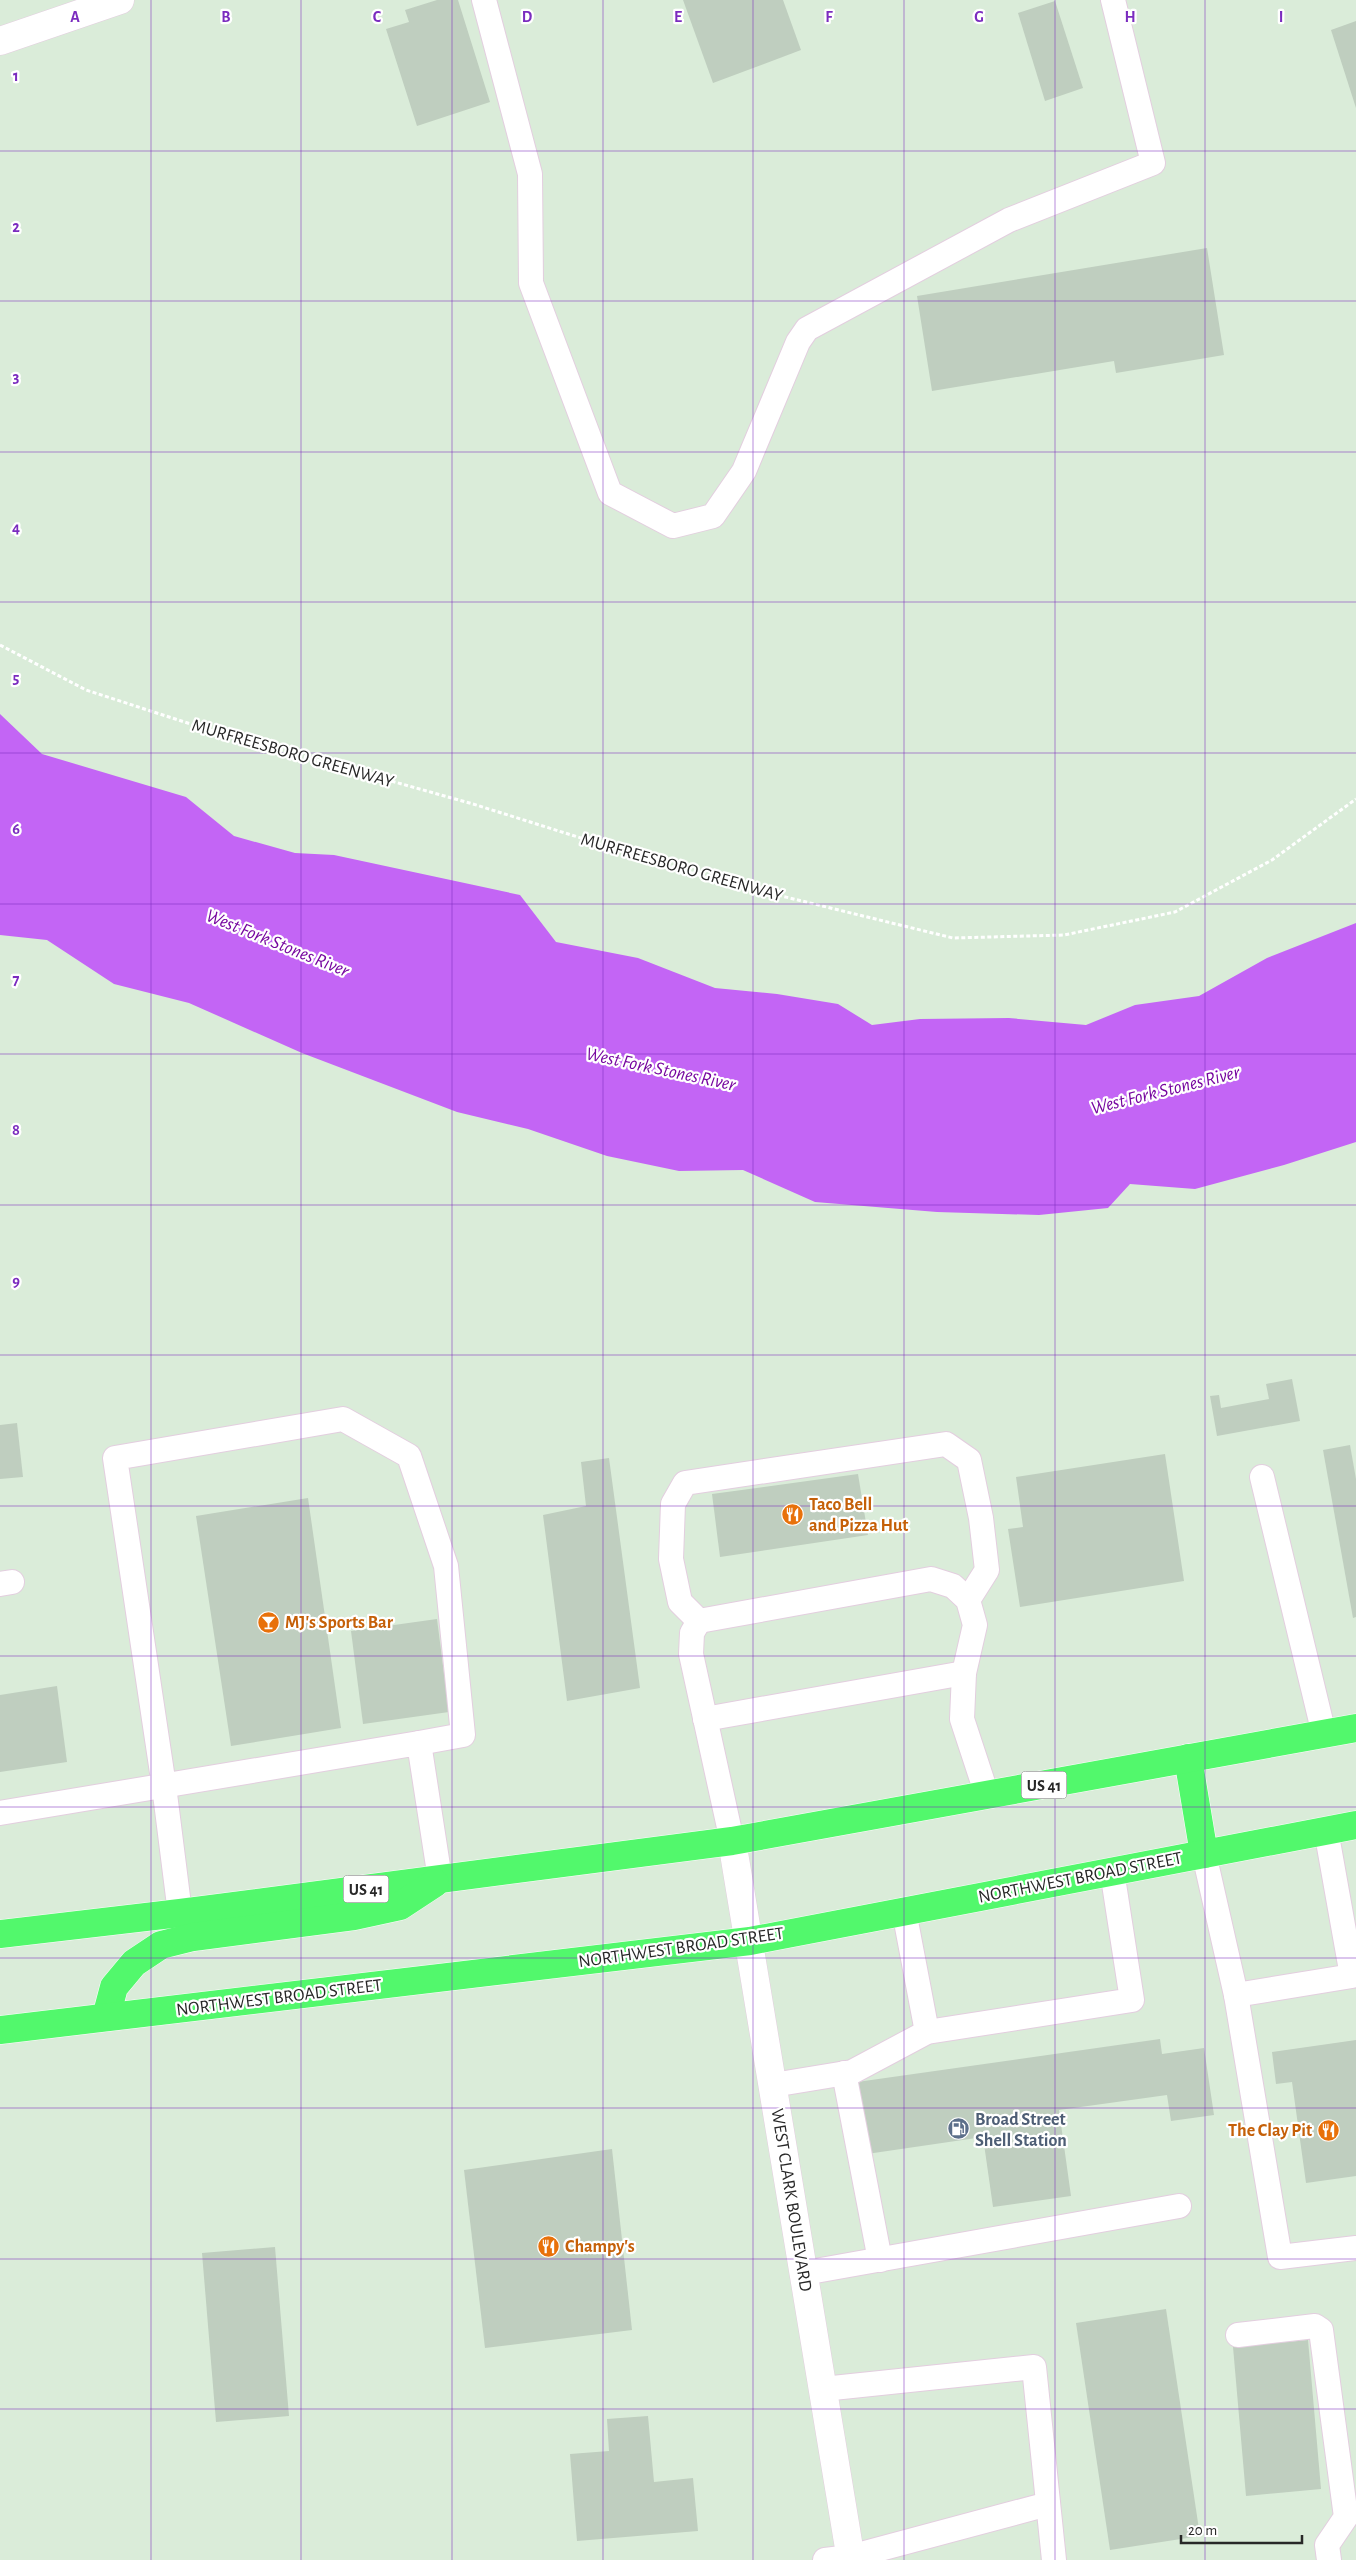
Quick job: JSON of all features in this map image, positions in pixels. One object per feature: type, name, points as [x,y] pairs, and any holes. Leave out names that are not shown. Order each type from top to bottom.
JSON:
[{"type":"main road","name":"US 41","points":[[0,1934],[180,1913],[732,1841],[1356,1728]]},
{"type":"main road","points":[[1188,1758],[1204,1854]]},
{"type":"main road","name":"NORTHWEST BROAD STREET","points":[[0,2030],[750,1941],[1356,1825]]},
{"type":"main road","points":[[106,2018],[114,1987],[134,1963],[161,1945],[193,1936],[354,1916],[400,1906],[440,1879]]},
{"type":"street","points":[[0,41],[114,1]]},
{"type":"street","name":"WEST CLARK BOULEVARD","points":[[732,1841],[823,2389],[842,2559]]},
{"type":"lane","points":[[484,0],[530,174],[531,283],[610,493],[673,526],[713,516],[744,470],[798,342],[807,329],[1009,220],[1153,163],[1113,0]]},
{"type":"lane","points":[[0,1813],[164,1786],[464,1735],[446,1566],[409,1456],[343,1419],[114,1458],[164,1786],[180,1913]]},
{"type":"lane","points":[[698,1621],[680,1602],[671,1559],[673,1504],[685,1483],[946,1444],[969,1460],[981,1518],[987,1570],[968,1600]]},
{"type":"lane","points":[[1262,1477],[1324,1734]]},
{"type":"lane","points":[[698,1621],[931,1579],[952,1586],[968,1600],[975,1625],[964,1672],[962,1719],[987,1795]]},
{"type":"lane","points":[[698,1621],[692,1633],[691,1654],[732,1841]]},
{"type":"lane","points":[[705,1719],[964,1672]]},
{"type":"lane","points":[[419,1743],[440,1879]]},
{"type":"lane","points":[[1236,1995],[1352,1976],[1326,1830]]},
{"type":"lane","points":[[1204,1854],[1236,1995],[1280,2257],[1356,2248]]},
{"type":"lane","points":[[773,2085],[852,2072],[927,2032],[1132,2000],[1112,1871]]},
{"type":"lane","points":[[904,1911],[927,2032]]},
{"type":"lane","points":[[844,2073],[880,2260]]},
{"type":"lane","points":[[804,2273],[1179,2206]]},
{"type":"lane","points":[[1238,2335],[1315,2326],[1321,2330],[1346,2517],[1327,2545],[1329,2560]]},
{"type":"lane","points":[[823,2389],[1034,2367],[1054,2560]]},
{"type":"lane","points":[[842,2559],[1048,2504]]},
{"type":"path","name":"MURFREESBORO GREENWAY","points":[[0,645],[86,690],[197,726],[472,804],[708,878],[953,938],[1064,935],[1175,912],[1272,860],[1356,799]]},
{"type":"water","name":"West Fork Stones River","points":[[0,714],[42,754],[186,797],[234,836],[295,853],[334,855],[520,895],[556,942],[638,958],[715,988],[777,994],[838,1004],[872,1025],[920,1019],[1009,1018],[1086,1025],[1135,1005],[1199,996],[1267,958],[1356,923],[1356,1142],[1284,1165],[1195,1189],[1130,1184],[1108,1208],[1039,1215],[937,1212],[815,1202],[743,1170],[679,1171],[607,1156],[528,1129],[457,1112],[302,1053],[189,1003],[114,984],[47,940],[0,935]]},
{"type":"building","points":[[437,0],[458,0],[490,102],[417,126],[386,29],[409,22],[405,10]]},
{"type":"building","points":[[683,0],[783,0],[801,50],[713,83]]},
{"type":"building","points":[[1055,1],[1083,88],[1045,101],[1018,13]]},
{"type":"building","points":[[1356,21],[1356,108],[1331,30]]},
{"type":"building","points":[[1207,248],[1224,355],[1116,373],[1114,361],[932,391],[917,296]]},
{"type":"building","points":[[1292,1379],[1300,1421],[1217,1436],[1210,1396],[1219,1395],[1221,1408],[1269,1399],[1266,1384]]},
{"type":"building","points":[[17,1423],[23,1477],[0,1479],[0,1425]]},
{"type":"building","points":[[1350,1445],[1356,1479],[1356,1617],[1353,1618],[1323,1450]]},
{"type":"building","points":[[1165,1454],[1184,1581],[1020,1607],[1008,1529],[1023,1527],[1016,1477]]},
{"type":"building","points":[[609,1458],[640,1688],[567,1701],[543,1515],[586,1506],[581,1462]]},
{"type":"building","points":[[858,1474],[868,1535],[720,1557],[712,1494]]},
{"type":"building","name":"MJ's Sports Bar","points":[[308,1498],[341,1728],[231,1746],[196,1516]]},
{"type":"building","points":[[437,1619],[449,1712],[363,1724],[351,1631]]},
{"type":"building","points":[[57,1686],[67,1762],[0,1772],[0,1695]]},
{"type":"building","name":"Broad Street Shell Station","points":[[1160,2039],[1162,2054],[1204,2048],[1214,2115],[1171,2121],[1167,2095],[1059,2110],[1071,2196],[993,2207],[983,2137],[860,2155],[850,2083]]},
{"type":"building","name":"The Clay Pit","points":[[1356,2040],[1356,2176],[1306,2183],[1292,2082],[1276,2084],[1272,2052]]},
{"type":"building","points":[[612,2149],[632,2330],[485,2348],[464,2170]]},
{"type":"building","points":[[275,2247],[289,2416],[216,2422],[202,2253]]},
{"type":"building","points":[[1166,2309],[1200,2536],[1110,2550],[1076,2323]]},
{"type":"building","points":[[1308,2340],[1321,2489],[1246,2496],[1233,2347]]},
{"type":"building","points":[[648,2416],[654,2482],[693,2478],[698,2531],[577,2541],[570,2454],[609,2451],[607,2419]]},
{"type":"place","name":"Taco Bell and Pizza Hut","points":[[793,1514]]},
{"type":"place","name":"MJ's Sports Bar","points":[[269,1622]]},
{"type":"place","name":"Broad Street Shell Station","points":[[959,2129]]},
{"type":"place","name":"The Clay Pit","points":[[1328,2130]]},
{"type":"place","name":"Champy's","points":[[549,2246]]}]
